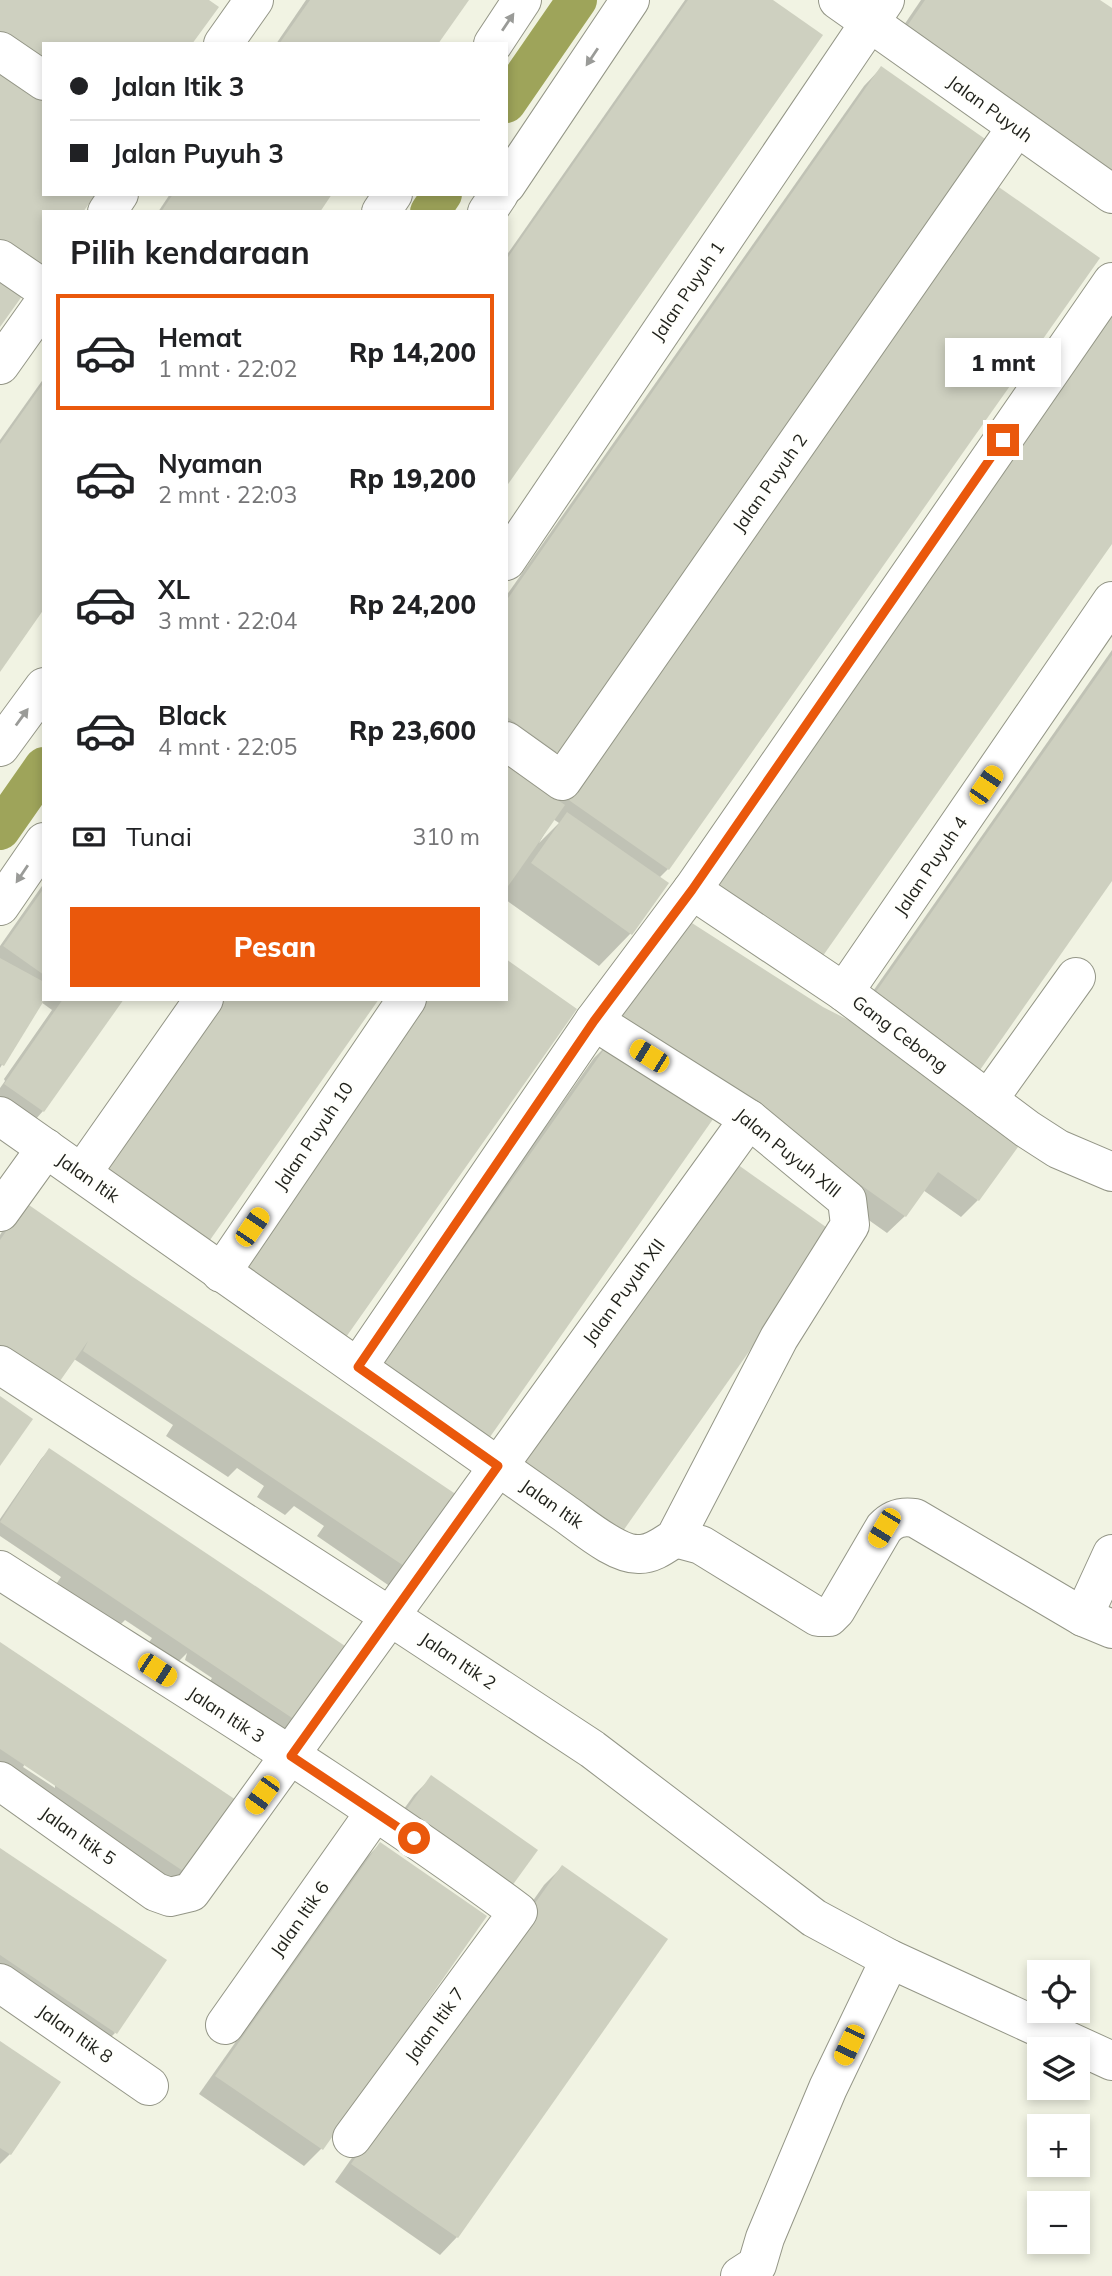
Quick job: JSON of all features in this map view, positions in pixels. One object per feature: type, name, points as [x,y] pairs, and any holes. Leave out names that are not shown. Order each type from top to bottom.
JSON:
[{"type":"street","points":[[494,42],[522,0]]},
{"type":"street","points":[[508,181],[631,0]]},
{"type":"street","name":"Jalan Puyuh","points":[[838,0],[878,11],[1016,128],[1112,194]]},
{"type":"street","name":"Jalan Puyuh 1","points":[[508,558],[878,11]]},
{"type":"street","points":[[0,51],[42,81]]},
{"type":"street","name":"Jalan Puyuh 2","points":[[508,742],[562,781],[1016,128]]},
{"type":"street","points":[[0,259],[42,288]]},
{"type":"street","points":[[358,1367],[594,1021],[692,890],[1112,282]]},
{"type":"street","points":[[0,365],[42,306]]},
{"type":"street","name":"Jalan Puyuh 4","points":[[844,992],[1112,601]]},
{"type":"street","points":[[0,747],[42,690]]},
{"type":"street","points":[[0,906],[42,845]]},
{"type":"street","name":"Gang Cebong","points":[[692,890],[844,992],[1058,1149],[1112,1172]]},
{"type":"street","points":[[988,1100],[1076,977]]},
{"type":"street","points":[[82,1173],[203,1001]]},
{"type":"street","name":"Jalan Puyuh 10","points":[[220,1273],[406,1001]]},
{"type":"street","name":"Jalan Puyuh XIII","points":[[594,1021],[749,1119],[847,1200],[850,1212],[850,1225],[779,1338],[675,1538]]},
{"type":"street","name":"Jalan Itik","points":[[0,1116],[615,1548],[639,1555],[657,1549],[675,1538]]},
{"type":"street","name":"Jalan Puyuh XII","points":[[156,1892],[170,1897],[191,1892],[749,1119]]},
{"type":"street","points":[[0,1212],[46,1147]]},
{"type":"street","name":"Jalan Itik 2","points":[[0,1365],[592,1749],[814,1918],[890,1959],[1112,2061]]},
{"type":"street","points":[[675,1538],[701,1545],[818,1617],[829,1617],[836,1610],[889,1522],[902,1516],[915,1518],[1098,1623],[1112,1554]]},
{"type":"street","name":"Jalan Itik 3","points":[[0,1570],[291,1756],[518,1912]]},
{"type":"street","name":"Jalan Itik 5","points":[[0,1781],[156,1892]]},
{"type":"street","name":"Jalan Itik 6","points":[[225,2025],[375,1812]]},
{"type":"street","name":"Jalan Itik 7","points":[[352,2138],[518,1912]]},
{"type":"street","points":[[740,2276],[757,2265],[765,2238],[828,2088],[890,1959]]},
{"type":"street","name":"Jalan Itik 8","points":[[0,1983],[149,2086]]},
{"type":"building","points":[[0,0],[209,0],[219,7],[193,42],[42,42],[42,65],[0,36]]},
{"type":"building","points":[[310,0],[469,0],[439,42],[280,42]]},
{"type":"building","points":[[688,0],[773,0],[823,35],[508,484],[508,257]]},
{"type":"building","points":[[925,0],[1100,0],[1112,8],[1112,174],[901,35]]},
{"type":"building","points":[[0,65],[42,94],[42,196],[95,196],[84,210],[42,210],[42,266],[0,246]]},
{"type":"building","points":[[881,66],[988,141],[558,753],[508,717],[508,598]]},
{"type":"building","points":[[993,183],[1100,258],[669,870],[563,796]]},
{"type":"building","points":[[172,196],[331,196],[321,210],[162,210]]},
{"type":"building","points":[[0,275],[25,292],[0,327]]},
{"type":"building","points":[[1112,317],[1112,544],[820,960],[713,886]]},
{"type":"building","points":[[42,385],[42,612],[0,672],[0,444]]},
{"type":"building","points":[[1112,655],[1112,881],[980,1070],[873,996]]},
{"type":"building","points":[[508,765],[565,805],[508,886]]},
{"type":"building","points":[[567,812],[669,883],[632,935],[531,863]]},
{"type":"building","points":[[42,891],[42,974],[3,946]]},
{"type":"building","points":[[681,916],[823,1007],[860,1026],[1023,1140],[979,1201],[938,1172],[906,1217],[612,1009]]},
{"type":"building","points":[[0,958],[42,981],[44,1001],[4,1066],[0,1064]]},
{"type":"building","points":[[508,960],[577,1009],[344,1340],[237,1266],[424,1001],[508,1001]]},
{"type":"building","points":[[62,1001],[123,1001],[44,1112],[4,1084]]},
{"type":"building","points":[[219,1001],[378,1001],[203,1250],[96,1175]]},
{"type":"building","points":[[612,1038],[718,1112],[485,1444],[378,1370]]},
{"type":"building","points":[[727,1157],[833,1232],[623,1531],[516,1457]]},
{"type":"building","points":[[26,1203],[460,1497],[410,1570],[83,1351],[88,1341],[53,1391],[0,1355],[0,1240]]},
{"type":"building","points":[[0,1396],[33,1419],[0,1466]]},
{"type":"building","points":[[49,1448],[348,1648],[298,1722],[0,1522]]},
{"type":"building","points":[[0,1642],[245,1806],[195,1879],[0,1749]]},
{"type":"building","points":[[431,1775],[538,1850],[509,1890],[402,1816]]},
{"type":"building","points":[[380,1842],[487,1916],[323,2150],[215,2076]]},
{"type":"building","points":[[0,1848],[167,1960],[117,2034],[0,1955]]},
{"type":"building","points":[[562,1865],[668,1939],[458,2238],[351,2164]]},
{"type":"building","points":[[0,2041],[61,2082],[11,2155],[0,2148]]},
{"type":"waterway","points":[[508,100],[577,0]]},
{"type":"waterway","points":[[431,210],[441,196]]},
{"type":"waterway","points":[[0,830],[42,770]]},
{"type":"route","points":[[414,1838],[291,1756],[498,1466],[358,1367],[594,1021],[692,890],[1003,440]]}]
